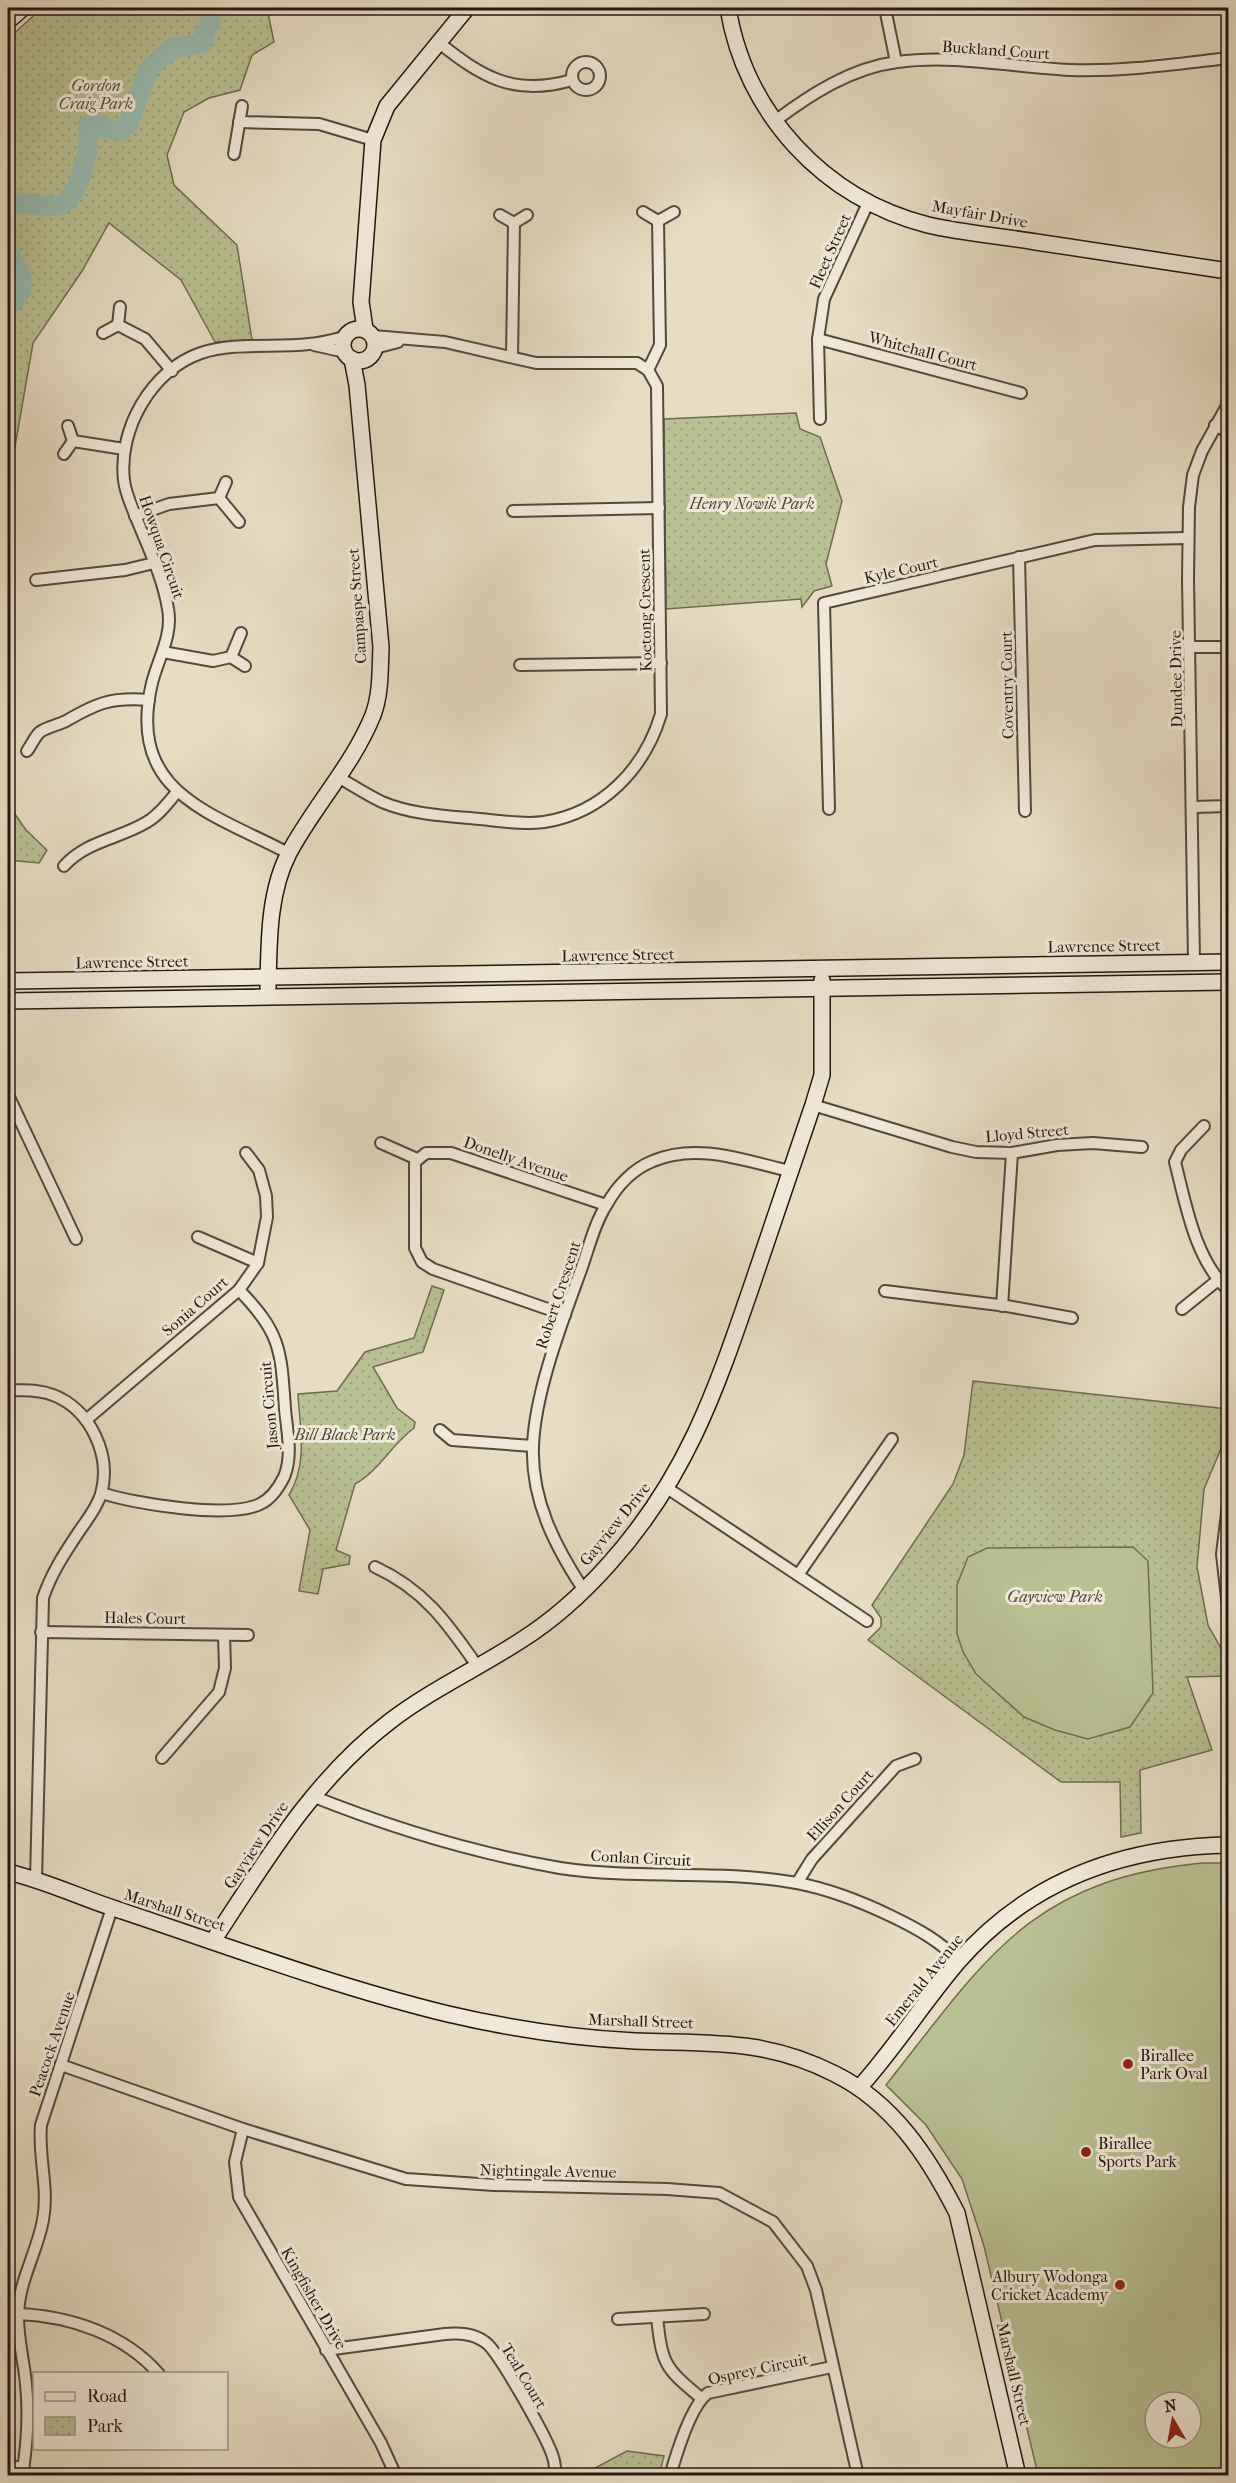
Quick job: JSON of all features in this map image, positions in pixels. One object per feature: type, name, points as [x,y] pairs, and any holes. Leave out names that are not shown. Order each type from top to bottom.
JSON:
[{"type":"street","points":[[8,21],[23,8]]},
{"type":"street","name":"Campaspe Street","points":[[268,997],[272,914],[278,884],[288,853],[338,777],[373,715],[380,684],[381,647],[357,385],[372,140],[387,106],[467,8]]},
{"type":"street","name":"Mayfair Drive","points":[[728,8],[745,69],[775,121],[799,153],[831,180],[868,203],[927,225],[1228,271]]},
{"type":"street","points":[[885,8],[896,62]]},
{"type":"street","points":[[438,42],[472,70],[500,82],[535,86],[572,80]]},
{"type":"street","name":"Buckland Court","points":[[775,121],[837,81],[868,69],[896,62],[960,60],[1071,70],[1228,58]]},
{"type":"street","points":[[234,154],[242,106]]},
{"type":"street","points":[[239,122],[319,124],[372,140]]},
{"type":"street","name":"Fleet Street","points":[[820,419],[818,339],[824,299],[868,203]]},
{"type":"street","points":[[643,212],[658,221]]},
{"type":"street","points":[[658,221],[674,212]]},
{"type":"street","points":[[500,215],[514,223]]},
{"type":"street","points":[[514,223],[527,215]]},
{"type":"street","points":[[359,344],[407,340],[445,342],[536,363],[638,363],[648,370],[660,345],[658,221]]},
{"type":"street","points":[[512,357],[514,223]]},
{"type":"street","points":[[118,325],[120,308]]},
{"type":"street","points":[[103,333],[118,325]]},
{"type":"street","points":[[118,325],[145,339],[171,372]]},
{"type":"street","name":"Whitehall Court","points":[[818,339],[1021,393]]},
{"type":"street","name":"Howqua Circuit","points":[[288,853],[177,792],[160,772],[148,744],[149,700],[169,624],[168,609],[154,563],[124,482],[124,449],[130,427],[144,399],[171,372],[200,354],[227,349],[311,344],[359,344]]},
{"type":"street","name":"Koetong Crescent","points":[[338,777],[381,801],[419,813],[518,822],[544,822],[591,806],[612,792],[631,773],[646,752],[661,714],[657,386],[648,370]]},
{"type":"street","name":"Dundee Drive","points":[[1194,962],[1188,538],[1193,475],[1215,425],[1228,404]]},
{"type":"street","points":[[1215,425],[1228,432]]},
{"type":"street","points":[[68,426],[73,441]]},
{"type":"street","points":[[73,441],[124,449]]},
{"type":"street","points":[[64,454],[73,441]]},
{"type":"street","points":[[219,498],[226,482]]},
{"type":"street","points":[[135,516],[170,504],[219,498]]},
{"type":"street","points":[[219,498],[239,522]]},
{"type":"street","points":[[513,511],[659,508]]},
{"type":"street","name":"Kyle Court","points":[[829,809],[824,603],[1095,540],[1188,538]]},
{"type":"street","name":"Coventry Court","points":[[1019,557],[1025,811]]},
{"type":"street","points":[[36,580],[125,570],[154,563]]},
{"type":"street","points":[[231,657],[241,633]]},
{"type":"street","points":[[1191,647],[1228,647]]},
{"type":"street","points":[[163,652],[213,661],[231,657],[245,666]]},
{"type":"street","points":[[520,665],[662,663]]},
{"type":"street","points":[[27,752],[39,732],[66,721],[84,709],[103,702],[149,700]]},
{"type":"street","points":[[64,866],[72,857],[103,839],[146,823],[177,792]]},
{"type":"street","points":[[1193,807],[1228,806]]},
{"type":"street","points":[[1194,962],[1194,982]]},
{"type":"street","name":"Lawrence Street","points":[[8,981],[1228,962]]},
{"type":"street","name":"Gayview Drive","points":[[213,1941],[312,1796],[342,1763],[392,1720],[427,1695],[478,1667],[532,1633],[583,1590],[632,1536],[667,1488],[697,1432],[725,1368],[822,1075],[822,970]]},
{"type":"street","points":[[8,1001],[1228,982]]},
{"type":"street","points":[[8,1095],[76,1239]]},
{"type":"street","name":"Lloyd Street","points":[[813,1105],[952,1147],[976,1152],[1012,1153],[1057,1145],[1093,1143],[1142,1147]]},
{"type":"street","points":[[1203,1126],[1181,1150],[1176,1162],[1200,1247],[1218,1280],[1228,1290]]},
{"type":"street","points":[[381,1143],[417,1159],[414,1167],[415,1248],[422,1262],[433,1269],[565,1315]]},
{"type":"street","name":"Sonia Court","points":[[86,1420],[239,1290],[258,1263],[267,1217],[266,1196],[260,1170],[246,1153]]},
{"type":"street","name":"Donelly Avenue","points":[[417,1159],[426,1153],[451,1153],[606,1205]]},
{"type":"street","name":"Robert Crescent","points":[[583,1590],[558,1550],[545,1520],[538,1493],[533,1446],[539,1402],[565,1315],[606,1205],[620,1185],[636,1171],[672,1154],[711,1153],[790,1171]]},
{"type":"street","points":[[1002,1306],[1012,1153]]},
{"type":"street","points":[[198,1237],[258,1263]]},
{"type":"street","points":[[1182,1309],[1218,1280]]},
{"type":"street","name":"Jason Circuit","points":[[102,1493],[155,1506],[234,1509],[260,1504],[277,1489],[289,1459],[282,1362],[275,1336],[262,1314],[239,1290]]},
{"type":"street","points":[[885,1291],[1002,1306],[1072,1318]]},
{"type":"street","points":[[8,1390],[40,1391],[54,1395],[78,1410],[86,1420],[99,1446],[103,1470],[102,1493],[49,1582],[43,1598],[36,1879]]},
{"type":"street","points":[[440,1430],[452,1440],[533,1446]]},
{"type":"street","points":[[798,1575],[892,1438]]},
{"type":"street","points":[[667,1488],[867,1621]]},
{"type":"street","points":[[1228,1505],[1222,1554],[1228,1606]]},
{"type":"street","points":[[375,1567],[401,1579],[422,1596],[448,1624],[478,1667]]},
{"type":"street","name":"Hales Court","points":[[41,1632],[248,1635]]},
{"type":"street","points":[[162,1758],[219,1692],[225,1668],[224,1635]]},
{"type":"street","name":"Ellison Court","points":[[797,1883],[812,1859],[896,1766],[915,1758]]},
{"type":"street","name":"Conlan Circuit","points":[[312,1796],[403,1830],[473,1850],[562,1868],[797,1883],[876,1909],[935,1940],[959,1961]]},
{"type":"street","name":"Emerald Avenue","points":[[859,2088],[959,1961],[994,1927],[1023,1904],[1078,1873],[1151,1851],[1228,1845]]},
{"type":"street","name":"Marshall Street","points":[[8,1872],[36,1879],[112,1908],[322,1979],[450,2014],[585,2038],[745,2044],[811,2063],[859,2088],[884,2109],[911,2137],[937,2174],[957,2213],[1018,2475]]},
{"type":"street","name":"Peacock Avenue","points":[[23,2472],[26,2385],[18,2314],[22,2286],[43,2219],[46,2188],[39,2141],[41,2125],[112,1908]]},
{"type":"street","name":"Nightingale Avenue","points":[[62,2065],[243,2129],[382,2174],[426,2182],[667,2189],[719,2193],[773,2222],[807,2266],[816,2290],[858,2475]]},
{"type":"street","name":"Kingfisher Drive","points":[[243,2129],[235,2162],[239,2197],[381,2443],[396,2475]]},
{"type":"street","points":[[18,2314],[69,2322],[106,2334],[133,2349],[158,2372]]},
{"type":"street","points":[[618,2319],[704,2314]]},
{"type":"street","points":[[657,2318],[660,2349],[665,2364],[701,2398]]},
{"type":"street","name":"Teal Court","points":[[326,2350],[460,2333],[481,2339],[500,2357],[553,2457],[556,2475]]},
{"type":"street","name":"Osprey Circuit","points":[[670,2475],[701,2398],[708,2393],[832,2367]]},
{"type":"street","points":[[8,2466],[23,2472]]},
{"type":"green space","name":"Gordon Craig Park","points":[[42,8],[267,8],[274,42],[252,55],[240,90],[209,98],[184,112],[167,155],[174,185],[237,245],[252,340],[215,342],[181,280],[109,223],[82,271],[33,343],[8,487],[8,39]]},
{"type":"green space","name":"Henry Nowik Park","points":[[796,413],[800,429],[820,437],[842,501],[826,564],[832,586],[814,591],[802,607],[801,599],[666,609],[664,419]]},
{"type":"green space","points":[[8,804],[26,830],[47,850],[39,863],[8,860]]},
{"type":"green space","name":"Bill Black Park","points":[[432,1286],[444,1290],[423,1352],[373,1367],[397,1408],[415,1422],[414,1428],[364,1479],[355,1484],[336,1550],[350,1556],[349,1564],[323,1569],[318,1594],[299,1591],[310,1530],[289,1495],[299,1471],[301,1459],[298,1394],[337,1391],[365,1352],[414,1338]]},
{"type":"green space","name":"Gayview Park","points":[[973,1381],[1228,1409],[1228,1432],[1204,1489],[1197,1567],[1208,1625],[1228,1661],[1228,1676],[1187,1677],[1212,1750],[1140,1770],[1141,1833],[1121,1837],[1120,1782],[1061,1782],[868,1640],[881,1627],[881,1618],[872,1605],[953,1484],[964,1455]]},
{"type":"green space","points":[[1133,1547],[1148,1561],[1153,1693],[1130,1727],[1088,1739],[1055,1730],[1024,1717],[976,1674],[963,1652],[957,1634],[957,1585],[968,1557],[987,1548]]},
{"type":"green space","name":"Birallee Sports Park","points":[[1203,1863],[1228,1863],[1228,2475],[1038,2475],[984,2246],[962,2179],[926,2125],[886,2085],[984,1964],[1017,1933],[1053,1907],[1094,1887],[1144,1872]]},
{"type":"green space","points":[[627,2451],[664,2456],[659,2475],[582,2475]]},
{"type":"waterway","points":[[8,203],[53,206],[67,201],[79,182],[83,170],[88,145],[88,125],[94,122],[116,131],[124,129],[128,125],[149,69],[171,49],[202,43],[211,18],[208,8]]},
{"type":"waterway","points":[[8,252],[22,280],[20,293],[8,305]]},
{"type":"place","name":"Birallee Park Oval","points":[[1128,2064]]},
{"type":"place","name":"Birallee Sports Park","points":[[1086,2152]]},
{"type":"place","name":"Albury Wodonga Cricket Academy","points":[[1120,2285]]}]
